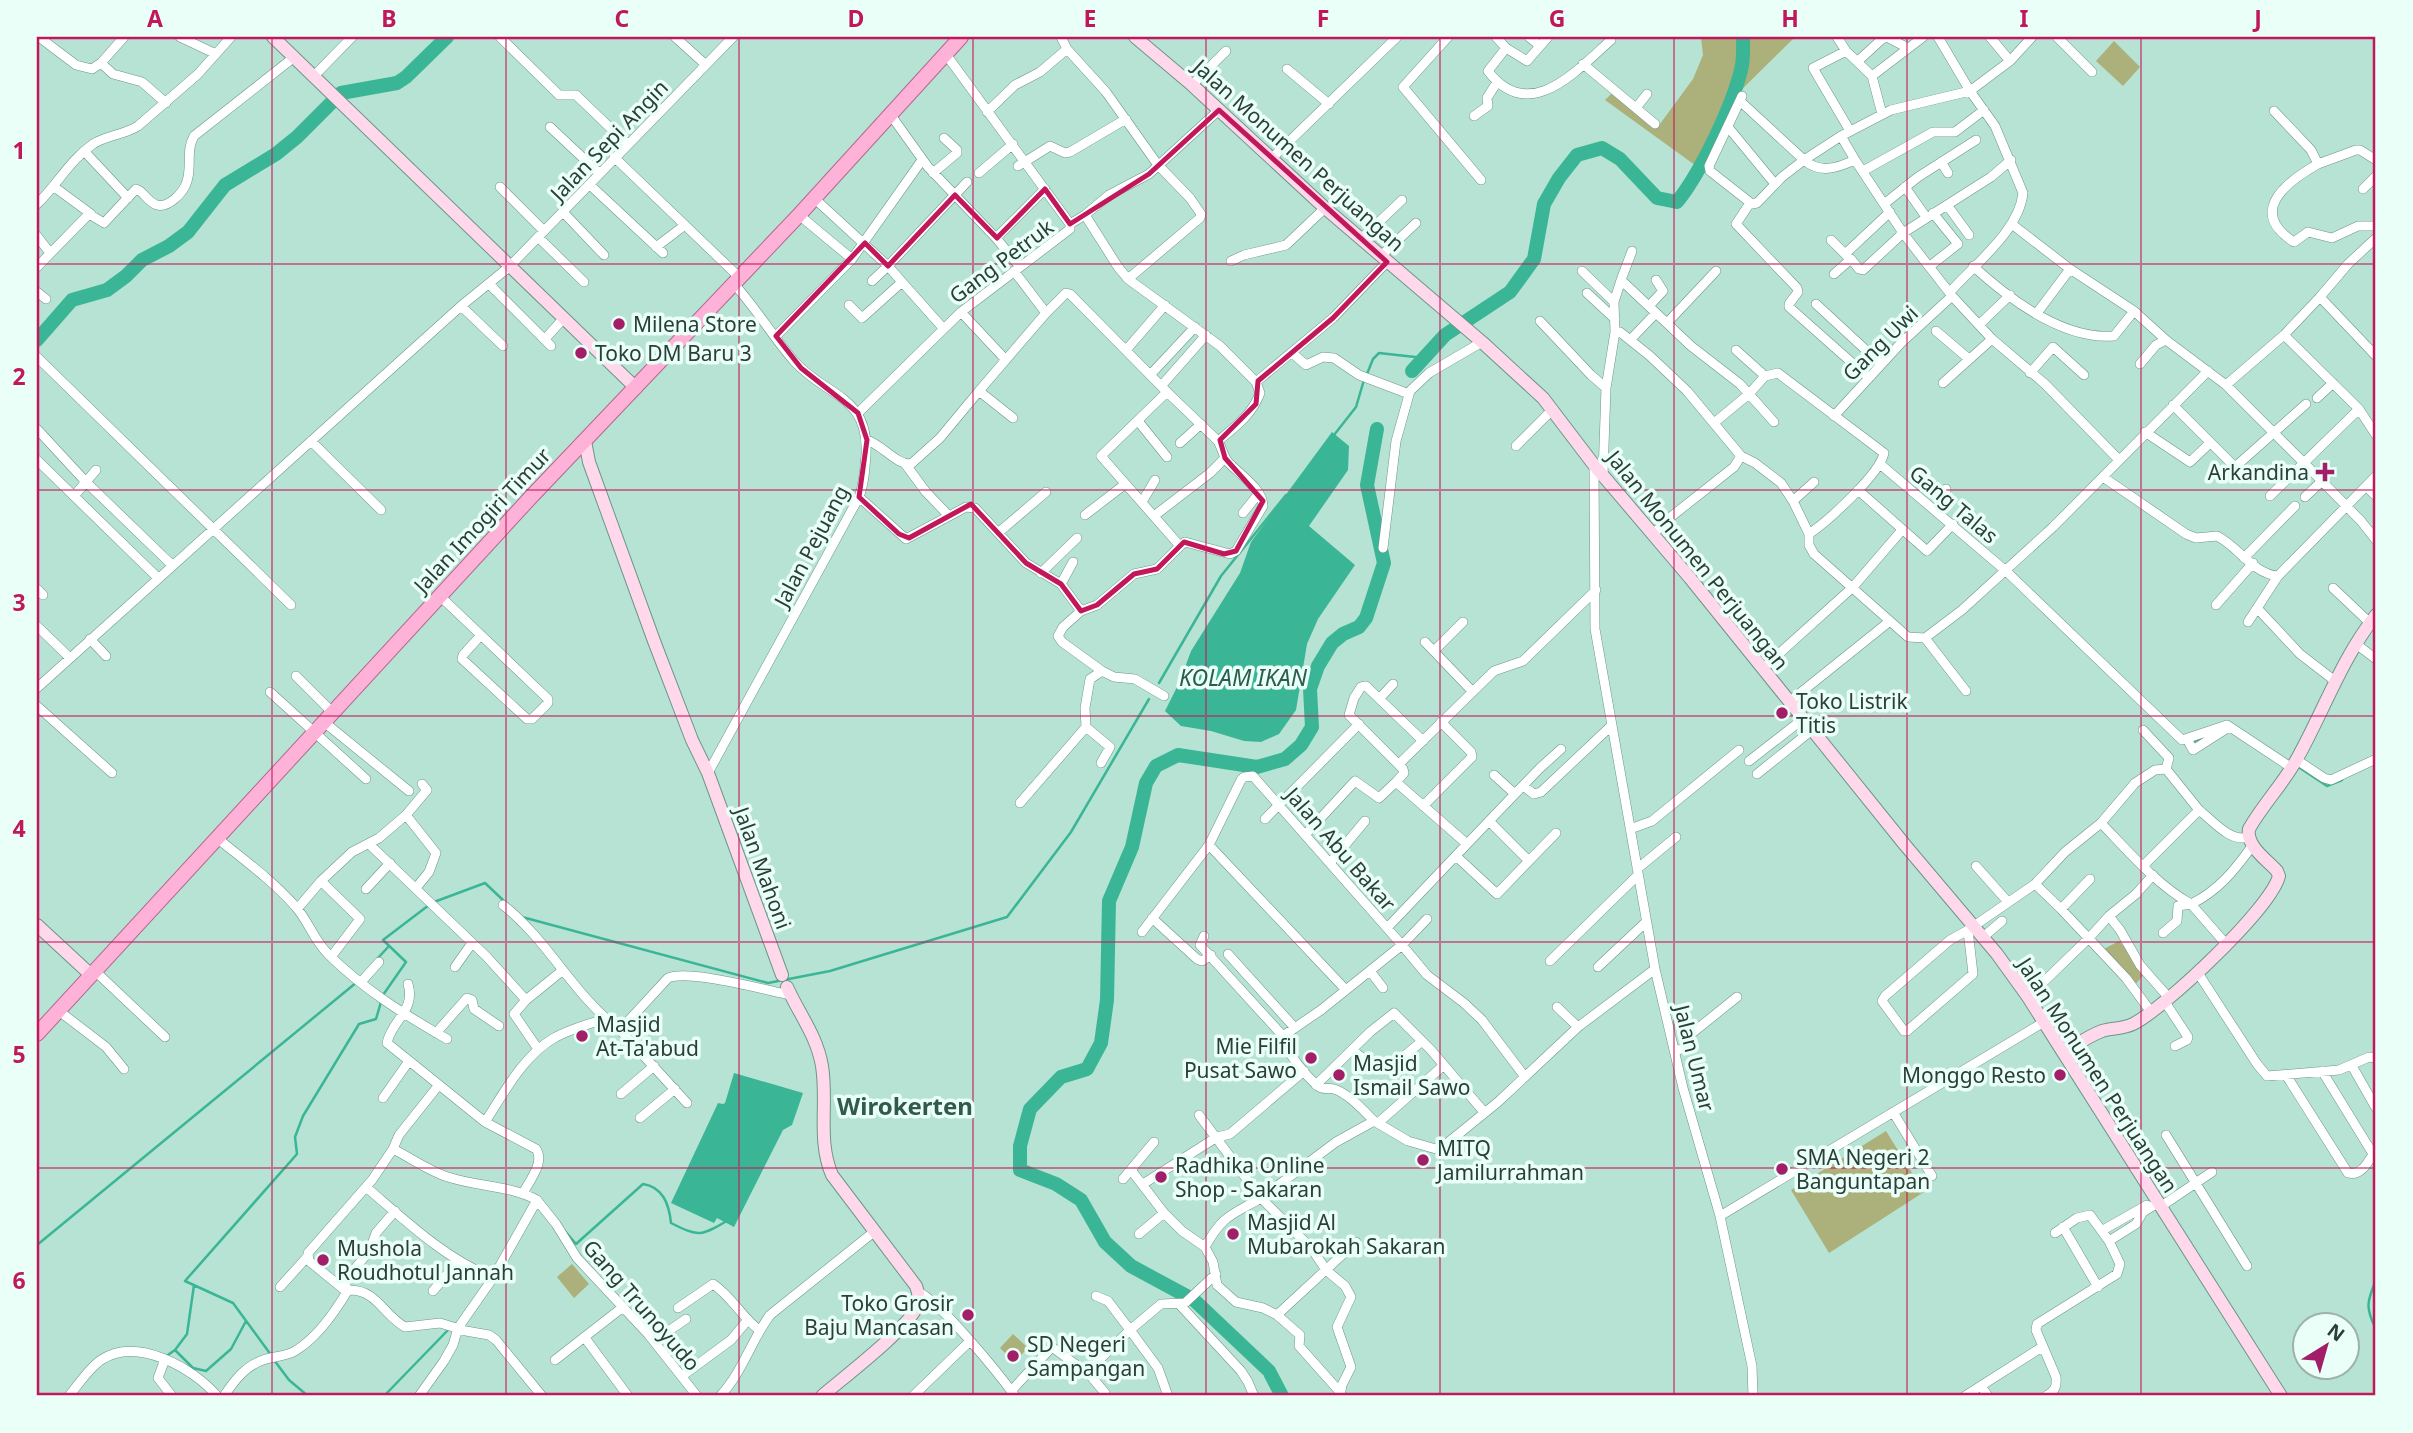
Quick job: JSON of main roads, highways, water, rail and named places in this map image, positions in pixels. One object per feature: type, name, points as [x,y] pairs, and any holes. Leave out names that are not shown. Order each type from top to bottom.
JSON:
[{"type":"main road","name":"Jalan Imogiri Timur","points":[[37,1034],[585,441],[799,215],[961,37]]},
{"type":"water","name":"KOLAM IKAN","points":[[1332,432],[1349,446],[1348,470],[1309,526],[1355,565],[1318,619],[1307,644],[1296,710],[1279,734],[1261,742],[1244,741],[1181,726],[1165,711],[1191,651],[1240,573],[1251,542]]},
{"type":"water","points":[[734,1073],[803,1093],[792,1125],[783,1130],[734,1227],[717,1218],[714,1223],[671,1203],[718,1103],[725,1103]]},
{"type":"waterway","points":[[37,340],[72,300],[107,290],[142,260],[188,232],[225,185],[276,154],[341,93],[397,83],[447,37]]},
{"type":"waterway","points":[[1412,371],[1445,335],[1510,292],[1534,259],[1544,204],[1577,155],[1602,148],[1620,159],[1657,198],[1677,202],[1705,157],[1731,102],[1742,66],[1743,37]]},
{"type":"waterway","points":[[1367,374],[1373,359],[1379,353],[1424,358]]},
{"type":"waterway","points":[[1334,435],[1356,407],[1364,380]]},
{"type":"waterway","points":[[1282,1396],[1269,1371],[1194,1300],[1131,1266],[1105,1242],[1081,1200],[1056,1184],[1020,1170],[1020,1146],[1030,1109],[1061,1077],[1087,1069],[1101,1043],[1107,1000],[1109,901],[1132,847],[1146,783],[1156,766],[1178,755],[1257,767],[1285,759],[1301,745],[1312,727],[1310,689],[1318,666],[1332,643],[1343,634],[1359,627],[1366,618],[1384,563],[1367,485],[1377,429]]},
{"type":"waterway","points":[[1159,683],[1221,576],[1286,495]]},
{"type":"waterway","points":[[522,917],[768,983],[830,971],[1007,917],[1071,832],[1149,699]]},
{"type":"waterway","points":[[2193,742],[2206,736]]},
{"type":"waterway","points":[[2297,766],[2327,786],[2342,780]]},
{"type":"waterway","points":[[434,902],[485,883],[504,901]]},
{"type":"waterway","points":[[383,995],[406,962],[383,940],[429,905]]},
{"type":"waterway","points":[[377,959],[389,946]]},
{"type":"waterway","points":[[37,1245],[357,982]]},
{"type":"waterway","points":[[271,1355],[233,1303],[185,1281],[297,1154],[295,1137],[303,1116],[359,1024],[376,1019],[381,1002]]},
{"type":"waterway","points":[[564,1230],[576,1244],[643,1184],[656,1189],[664,1198],[671,1223],[698,1233],[725,1222]]},
{"type":"waterway","points":[[2376,1280],[2368,1304],[2376,1329]]},
{"type":"waterway","points":[[175,1350],[187,1334],[194,1285]]},
{"type":"waterway","points":[[165,1357],[175,1350],[193,1368],[206,1371],[231,1349],[246,1321]]},
{"type":"waterway","points":[[384,1396],[449,1329]]},
{"type":"waterway","points":[[274,1360],[289,1380],[308,1396]]},
{"type":"place","name":"Milena Store","points":[[619,324]]},
{"type":"place","name":"Toko DM Baru 3","points":[[581,353]]},
{"type":"place","name":"Arkandina","points":[[2325,472]]},
{"type":"place","name":"Toko Listrik Titis","points":[[1782,713]]},
{"type":"place","name":"Masjid At-Ta'abud","points":[[582,1036]]},
{"type":"place","name":"Mie Filfil Pusat Sawo","points":[[1311,1058]]},
{"type":"place","name":"Masjid Ismail Sawo","points":[[1339,1075]]},
{"type":"place","name":"Monggo Resto","points":[[2060,1075]]},
{"type":"place","name":"MITQ Jamilurrahman","points":[[1423,1160]]},
{"type":"place","name":"SMA Negeri 2 Banguntapan","points":[[1782,1169]]},
{"type":"place","name":"Radhika Online Shop - Sakaran","points":[[1161,1177]]},
{"type":"place","name":"Masjid Al Mubarokah Sakaran","points":[[1233,1234]]},
{"type":"place","name":"Mushola Roudhotul Jannah","points":[[323,1260]]},
{"type":"place","name":"Toko Grosir Baju Mancasan","points":[[968,1315]]},
{"type":"place","name":"SD Negeri Sampangan","points":[[1013,1356]]},
{"type":"district","name":"Wirokerten","points":[[905,1105]]}]
